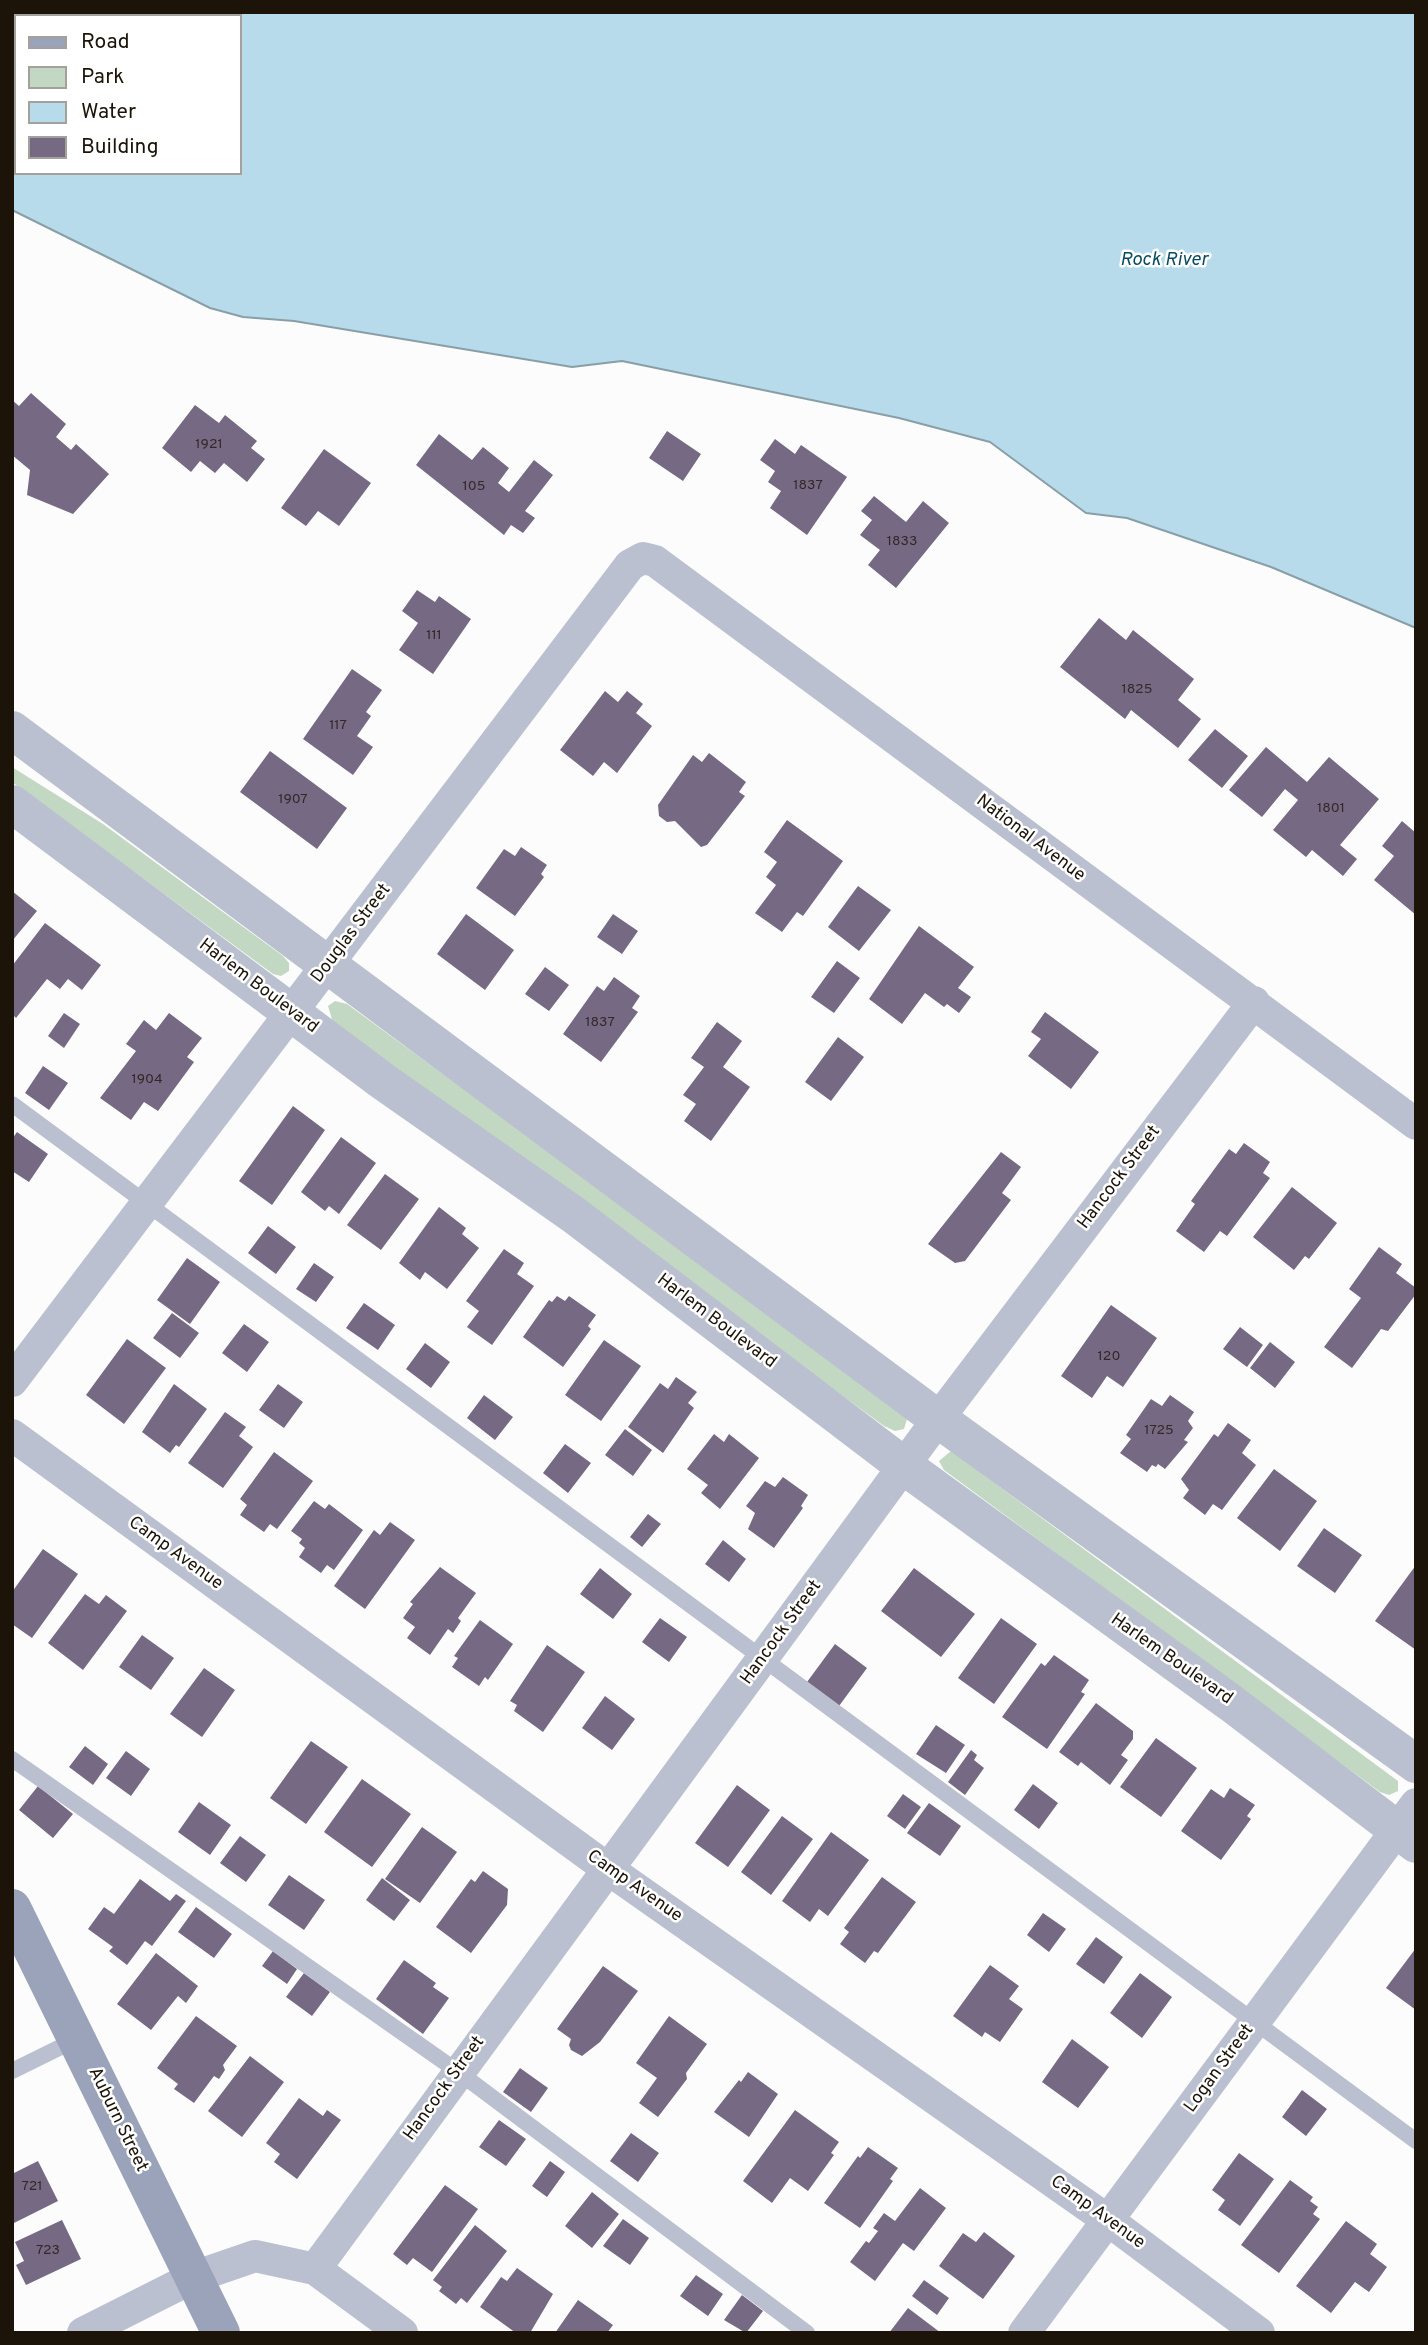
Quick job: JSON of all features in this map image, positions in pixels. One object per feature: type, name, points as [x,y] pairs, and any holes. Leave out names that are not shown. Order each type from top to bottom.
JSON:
[{"type":"main road","name":"Auburn Street","points":[[12,1908],[221,2333]]},
{"type":"street","name":"Douglas Street","points":[[12,1381],[630,565],[643,558]]},
{"type":"street","name":"National Avenue","points":[[643,558],[655,561],[1416,1124]]},
{"type":"street","points":[[12,730],[330,963],[938,1419],[1416,1764]]},
{"type":"street","name":"Harlem Boulevard","points":[[12,804],[394,1090],[575,1215],[904,1466],[1231,1703],[1409,1826]]},
{"type":"street","name":"Hancock Street","points":[[315,2269],[457,2071],[608,1870],[938,1419],[1254,1002]]},
{"type":"street","name":"Camp Avenue","points":[[12,1436],[608,1870],[1109,2221],[1259,2333]]},
{"type":"street","name":"Logan Street","points":[[1024,2333],[1254,2022],[1409,1826]]},
{"type":"street","points":[[83,2333],[194,2277],[255,2256],[315,2269],[402,2333]]},
{"type":"lane","points":[[12,1104],[1416,2141]]},
{"type":"lane","points":[[12,1759],[457,2071],[807,2333]]},
{"type":"lane","points":[[12,2071],[77,2039]]},
{"type":"green space","points":[[12,767],[103,824],[283,956],[289,963],[289,971],[281,976],[273,974],[12,782]]},
{"type":"green space","points":[[335,1001],[347,1004],[903,1410],[907,1419],[904,1429],[895,1431],[884,1426],[333,1023],[328,1006]]},
{"type":"green space","points":[[951,1451],[1398,1781],[1398,1791],[1389,1795],[1380,1792],[944,1470],[939,1461]]},
{"type":"water","name":"Rock River","points":[[12,12],[1416,12],[1416,628],[1271,567],[1127,518],[1086,513],[990,442],[899,418],[622,361],[572,367],[294,321],[243,317],[210,308],[12,210]]},
{"type":"building","points":[[31,393],[66,424],[56,437],[71,450],[76,444],[109,474],[73,514],[27,495],[30,470],[12,455],[12,400],[19,406]]},
{"type":"building","points":[[195,405],[219,423],[225,415],[257,441],[251,448],[265,459],[247,482],[224,463],[215,473],[200,461],[191,472],[162,448]]},
{"type":"building","points":[[667,431],[701,454],[683,481],[649,458]]},
{"type":"building","points":[[439,434],[472,460],[483,447],[509,468],[498,483],[509,492],[534,460],[553,475],[525,511],[535,518],[523,533],[511,525],[504,535],[416,465]]},
{"type":"building","points":[[775,439],[795,454],[801,445],[847,477],[807,535],[770,508],[781,491],[768,482],[775,471],[760,460]]},
{"type":"building","points":[[324,449],[371,483],[339,526],[318,511],[306,526],[281,508]]},
{"type":"building","points":[[874,496],[906,522],[923,501],[949,523],[896,588],[868,565],[880,550],[860,535],[872,520],[861,511]]},
{"type":"building","points":[[417,590],[435,602],[439,596],[471,619],[433,674],[399,650],[418,623],[402,611]]},
{"type":"building","points":[[1099,618],[1126,640],[1133,630],[1194,679],[1178,700],[1201,719],[1178,748],[1131,710],[1125,719],[1060,667]]},
{"type":"building","points":[[352,669],[382,690],[366,712],[371,716],[357,736],[373,747],[353,775],[303,739]]},
{"type":"building","points":[[605,691],[618,702],[627,691],[643,704],[636,713],[652,726],[617,773],[604,762],[593,776],[560,750]]},
{"type":"building","points":[[1215,729],[1248,756],[1222,788],[1188,760]]},
{"type":"building","points":[[1266,747],[1307,782],[1329,757],[1379,799],[1340,845],[1357,859],[1343,876],[1312,850],[1306,857],[1273,830],[1298,800],[1285,789],[1262,817],[1229,790]]},
{"type":"building","points":[[270,751],[347,808],[317,849],[240,792]]},
{"type":"building","points":[[709,753],[746,782],[739,792],[745,796],[707,845],[701,847],[675,821],[667,822],[659,816],[658,805],[693,755],[702,762]]},
{"type":"building","points":[[787,820],[843,861],[803,916],[797,912],[782,932],[755,913],[776,885],[766,877],[777,862],[764,852]]},
{"type":"building","points":[[1402,821],[1416,833],[1416,915],[1374,880],[1394,856],[1382,846]]},
{"type":"building","points":[[521,847],[547,865],[541,874],[544,877],[515,916],[476,888],[504,849],[515,856]]},
{"type":"building","points":[[858,886],[891,910],[859,951],[828,927]]},
{"type":"building","points":[[12,891],[37,911],[12,941]]},
{"type":"building","points":[[466,914],[514,950],[485,990],[437,954]]},
{"type":"building","points":[[613,914],[638,931],[622,954],[597,937]]},
{"type":"building","points":[[45,923],[101,965],[82,990],[68,979],[60,989],[47,979],[16,1018],[12,1014],[12,966]]},
{"type":"building","points":[[919,926],[974,967],[958,988],[971,997],[959,1013],[947,1004],[944,1007],[925,993],[902,1024],[869,999]]},
{"type":"building","points":[[837,961],[860,978],[834,1013],[811,997]]},
{"type":"building","points":[[545,967],[569,985],[549,1011],[525,994]]},
{"type":"building","points":[[614,977],[640,996],[632,1008],[638,1012],[601,1062],[563,1034],[597,986],[604,991]]},
{"type":"building","points":[[1045,1012],[1099,1052],[1071,1089],[1028,1056],[1041,1039],[1031,1032]]},
{"type":"building","points":[[64,1013],[80,1024],[64,1048],[48,1036]]},
{"type":"building","points":[[169,1013],[202,1038],[187,1057],[194,1062],[158,1111],[144,1102],[131,1120],[100,1098],[136,1051],[126,1044],[144,1020],[156,1030]]},
{"type":"building","points":[[717,1022],[742,1041],[723,1067],[750,1087],[711,1141],[684,1121],[696,1104],[683,1095],[704,1067],[691,1058]]},
{"type":"building","points":[[838,1037],[864,1057],[831,1101],[805,1082]]},
{"type":"building","points":[[43,1066],[68,1083],[49,1110],[25,1093]]},
{"type":"building","points":[[293,1106],[325,1130],[272,1205],[239,1181]]},
{"type":"building","points":[[17,1132],[48,1154],[29,1182],[12,1171],[12,1139]]},
{"type":"building","points":[[341,1137],[376,1163],[339,1214],[329,1206],[325,1211],[301,1192]]},
{"type":"building","points":[[1244,1143],[1270,1162],[1263,1173],[1270,1178],[1227,1236],[1220,1231],[1204,1252],[1176,1231],[1195,1204],[1191,1201],[1229,1149],[1236,1154]]},
{"type":"building","points":[[1001,1152],[1021,1167],[1002,1193],[1011,1200],[965,1261],[955,1263],[928,1244]]},
{"type":"building","points":[[385,1174],[419,1199],[381,1250],[347,1225]]},
{"type":"building","points":[[1292,1187],[1337,1223],[1309,1259],[1305,1256],[1294,1270],[1253,1237]]},
{"type":"building","points":[[439,1207],[466,1228],[462,1234],[479,1248],[447,1289],[425,1272],[420,1280],[399,1263]]},
{"type":"building","points":[[268,1226],[296,1247],[276,1274],[248,1253]]},
{"type":"building","points":[[1379,1247],[1402,1264],[1396,1273],[1416,1288],[1416,1294],[1388,1331],[1381,1329],[1352,1368],[1324,1347],[1361,1298],[1349,1289]]},
{"type":"building","points":[[504,1249],[524,1263],[517,1274],[534,1286],[492,1345],[467,1327],[479,1311],[466,1301]]},
{"type":"building","points":[[187,1258],[220,1282],[190,1324],[157,1300]]},
{"type":"building","points":[[314,1263],[334,1277],[316,1302],[296,1289]]},
{"type":"building","points":[[557,1296],[565,1301],[569,1296],[596,1315],[588,1326],[591,1329],[563,1367],[523,1337],[549,1300],[552,1302]]},
{"type":"building","points":[[364,1303],[395,1325],[378,1350],[346,1328]]},
{"type":"building","points":[[1111,1305],[1157,1338],[1123,1387],[1107,1376],[1092,1398],[1061,1376]]},
{"type":"building","points":[[172,1313],[199,1333],[180,1358],[153,1338]]},
{"type":"building","points":[[244,1324],[269,1342],[247,1372],[222,1353]]},
{"type":"building","points":[[1240,1327],[1263,1345],[1247,1367],[1223,1349]]},
{"type":"building","points":[[127,1339],[166,1368],[124,1424],[86,1395]]},
{"type":"building","points":[[604,1340],[641,1366],[601,1421],[565,1395]]},
{"type":"building","points":[[1270,1342],[1295,1362],[1275,1388],[1250,1368]]},
{"type":"building","points":[[425,1343],[450,1362],[431,1388],[406,1369]]},
{"type":"building","points":[[676,1377],[697,1392],[688,1403],[694,1408],[663,1453],[628,1427],[660,1383],[668,1389]]},
{"type":"building","points":[[174,1384],[207,1409],[179,1447],[176,1445],[170,1453],[142,1432]]},
{"type":"building","points":[[278,1384],[303,1402],[284,1428],[259,1410]]},
{"type":"building","points":[[484,1395],[513,1417],[495,1440],[467,1418]]},
{"type":"building","points":[[1170,1395],[1194,1412],[1188,1421],[1193,1428],[1184,1440],[1188,1442],[1165,1469],[1158,1464],[1156,1467],[1152,1465],[1147,1472],[1120,1453],[1131,1439],[1126,1435],[1151,1399],[1162,1406]]},
{"type":"building","points":[[225,1412],[246,1427],[239,1436],[253,1447],[223,1488],[188,1463]]},
{"type":"building","points":[[1228,1423],[1251,1440],[1242,1453],[1256,1465],[1222,1510],[1213,1504],[1205,1515],[1183,1498],[1189,1490],[1181,1479],[1214,1434],[1218,1437]]},
{"type":"building","points":[[625,1429],[652,1450],[633,1476],[605,1455]]},
{"type":"building","points":[[714,1434],[724,1442],[729,1434],[759,1458],[720,1509],[701,1493],[708,1485],[687,1469]]},
{"type":"building","points":[[565,1444],[591,1463],[568,1493],[543,1473]]},
{"type":"building","points":[[274,1452],[313,1481],[277,1529],[270,1524],[264,1532],[240,1515],[247,1505],[240,1499]]},
{"type":"building","points":[[1274,1469],[1317,1501],[1280,1551],[1237,1518]]},
{"type":"building","points":[[783,1477],[808,1495],[801,1506],[803,1508],[774,1548],[748,1529],[755,1513],[746,1506],[765,1481],[775,1487]]},
{"type":"building","points":[[314,1501],[325,1509],[329,1504],[363,1530],[334,1570],[327,1565],[321,1573],[299,1557],[305,1548],[299,1543],[302,1539],[291,1531]]},
{"type":"building","points":[[648,1514],[661,1524],[642,1547],[630,1537]]},
{"type":"building","points":[[390,1522],[415,1540],[365,1609],[334,1586],[374,1530],[380,1535]]},
{"type":"building","points":[[1324,1528],[1362,1555],[1335,1593],[1297,1566]]},
{"type":"building","points":[[723,1540],[746,1559],[729,1582],[705,1564]]},
{"type":"building","points":[[43,1549],[78,1574],[32,1638],[12,1624],[12,1592]]},
{"type":"building","points":[[1416,1565],[1416,1650],[1375,1621]]},
{"type":"building","points":[[440,1567],[476,1593],[458,1618],[461,1621],[453,1633],[448,1629],[430,1655],[407,1638],[415,1627],[403,1618],[413,1604],[410,1602]]},
{"type":"building","points":[[600,1568],[632,1594],[613,1619],[580,1594]]},
{"type":"building","points":[[914,1568],[975,1614],[941,1657],[881,1611]]},
{"type":"building","points":[[85,1594],[99,1604],[106,1595],[127,1611],[83,1670],[48,1643]]},
{"type":"building","points":[[660,1618],[687,1637],[669,1662],[642,1642]]},
{"type":"building","points":[[1001,1618],[1037,1644],[994,1704],[958,1678]]},
{"type":"building","points":[[480,1620],[513,1644],[488,1680],[485,1677],[479,1686],[452,1667],[458,1658],[454,1656]]},
{"type":"building","points":[[142,1635],[174,1658],[151,1690],[119,1667]]},
{"type":"building","points":[[835,1644],[867,1668],[839,1706],[807,1682]]},
{"type":"building","points":[[547,1645],[585,1672],[543,1732],[514,1711],[517,1705],[510,1701]]},
{"type":"building","points":[[1054,1655],[1089,1680],[1081,1692],[1085,1694],[1047,1749],[1002,1717],[1041,1663],[1045,1666]]},
{"type":"building","points":[[204,1668],[235,1690],[202,1737],[170,1714]]},
{"type":"building","points":[[605,1696],[635,1719],[612,1750],[582,1728]]},
{"type":"building","points":[[1096,1703],[1133,1731],[1133,1739],[1121,1755],[1128,1760],[1110,1785],[1081,1762],[1078,1766],[1059,1752]]},
{"type":"building","points":[[936,1725],[965,1745],[946,1773],[916,1754]]},
{"type":"building","points":[[1156,1738],[1197,1768],[1161,1817],[1120,1787]]},
{"type":"building","points":[[311,1741],[348,1767],[306,1824],[270,1798]]},
{"type":"building","points":[[85,1746],[108,1764],[93,1785],[69,1767]]},
{"type":"building","points":[[971,1750],[977,1755],[974,1760],[984,1768],[965,1795],[948,1782]]},
{"type":"building","points":[[126,1751],[150,1769],[131,1796],[106,1778]]},
{"type":"building","points":[[362,1779],[411,1814],[372,1867],[324,1832]]},
{"type":"building","points":[[1033,1784],[1058,1803],[1039,1829],[1014,1810]]},
{"type":"building","points":[[737,1785],[770,1810],[728,1867],[695,1843]]},
{"type":"building","points":[[38,1786],[73,1814],[53,1838],[19,1810]]},
{"type":"building","points":[[1230,1788],[1255,1805],[1247,1816],[1251,1819],[1221,1860],[1181,1831],[1211,1789],[1224,1798]]},
{"type":"building","points":[[903,1794],[921,1807],[905,1829],[887,1816]]},
{"type":"building","points":[[199,1802],[231,1825],[210,1855],[178,1832]]},
{"type":"building","points":[[929,1803],[961,1826],[940,1856],[907,1833]]},
{"type":"building","points":[[782,1816],[813,1839],[771,1895],[741,1872]]},
{"type":"building","points":[[422,1827],[457,1852],[420,1903],[385,1879]]},
{"type":"building","points":[[831,1832],[869,1860],[828,1916],[819,1909],[810,1922],[782,1901]]},
{"type":"building","points":[[240,1836],[266,1855],[246,1882],[220,1863]]},
{"type":"building","points":[[483,1871],[508,1889],[507,1905],[471,1953],[436,1927],[471,1879],[475,1882]]},
{"type":"building","points":[[289,1875],[325,1900],[304,1930],[268,1905]]},
{"type":"building","points":[[882,1877],[916,1902],[878,1953],[874,1951],[865,1963],[840,1944],[849,1932],[844,1928]]},
{"type":"building","points":[[382,1878],[410,1900],[394,1921],[366,1900]]},
{"type":"building","points":[[140,1879],[170,1901],[176,1894],[186,1901],[152,1946],[145,1941],[127,1965],[109,1951],[113,1947],[88,1929],[104,1907],[114,1914]]},
{"type":"building","points":[[196,1907],[232,1934],[214,1958],[178,1932]]},
{"type":"building","points":[[1043,1913],[1066,1929],[1049,1952],[1027,1935]]},
{"type":"building","points":[[1096,1937],[1123,1957],[1104,1984],[1076,1964]]},
{"type":"building","points":[[1416,1948],[1416,2010],[1386,1988]]},
{"type":"building","points":[[273,1951],[297,1969],[287,1984],[262,1966]]},
{"type":"building","points":[[156,1953],[198,1986],[186,2003],[178,1996],[151,2030],[117,2004]]},
{"type":"building","points":[[404,1960],[436,1983],[433,1987],[449,1998],[423,2034],[376,1999]]},
{"type":"building","points":[[990,1965],[1019,1986],[1009,1999],[1023,2009],[1000,2042],[985,2032],[982,2037],[953,2016]]},
{"type":"building","points":[[603,1966],[638,1991],[600,2042],[582,2056],[571,2050],[571,2039],[557,2029]]},
{"type":"building","points":[[304,1973],[330,1992],[312,2016],[286,1997]]},
{"type":"building","points":[[1140,1973],[1172,1997],[1142,2038],[1110,2013]]},
{"type":"building","points":[[196,2016],[237,2046],[223,2065],[225,2070],[219,2079],[214,2076],[194,2103],[174,2089],[178,2084],[157,2068]]},
{"type":"building","points":[[669,2016],[707,2044],[686,2073],[687,2079],[658,2117],[639,2103],[657,2078],[636,2063]]},
{"type":"building","points":[[1072,2039],[1109,2067],[1078,2108],[1042,2082]]},
{"type":"building","points":[[250,2056],[284,2082],[242,2137],[208,2111]]},
{"type":"building","points":[[520,2068],[548,2088],[531,2112],[503,2092]]},
{"type":"building","points":[[748,2072],[778,2094],[749,2137],[714,2112]]},
{"type":"building","points":[[1302,2090],[1327,2109],[1306,2136],[1282,2117]]},
{"type":"building","points":[[299,2098],[323,2116],[327,2110],[341,2120],[297,2179],[274,2162],[280,2154],[266,2143]]},
{"type":"building","points":[[795,2110],[839,2142],[831,2153],[834,2155],[808,2191],[790,2178],[772,2203],[743,2181]]},
{"type":"building","points":[[499,2120],[526,2139],[506,2166],[479,2147]]},
{"type":"building","points":[[631,2133],[659,2153],[638,2182],[610,2161]]},
{"type":"building","points":[[868,2147],[898,2168],[890,2179],[893,2181],[860,2228],[824,2203],[858,2156],[860,2158]]},
{"type":"building","points":[[1239,2153],[1274,2179],[1240,2226],[1218,2210],[1225,2200],[1212,2190]]},
{"type":"building","points":[[38,2161],[58,2201],[12,2224],[12,2174]]},
{"type":"building","points":[[550,2161],[565,2172],[547,2197],[532,2186]]},
{"type":"building","points":[[1290,2180],[1313,2197],[1310,2201],[1318,2207],[1313,2214],[1320,2219],[1279,2273],[1241,2245]]},
{"type":"building","points":[[445,2185],[478,2209],[432,2272],[413,2258],[407,2265],[393,2254]]},
{"type":"building","points":[[920,2188],[946,2208],[914,2251],[903,2243],[875,2281],[850,2262],[866,2241],[869,2243],[878,2231],[873,2228],[884,2213],[895,2221]]},
{"type":"building","points":[[592,2192],[619,2214],[592,2248],[565,2226]]},
{"type":"building","points":[[623,2219],[649,2238],[630,2265],[603,2246]]},
{"type":"building","points":[[62,2220],[81,2259],[26,2285],[16,2265],[24,2261],[15,2242]]},
{"type":"building","points":[[1346,2221],[1377,2244],[1370,2254],[1387,2267],[1369,2292],[1355,2282],[1331,2313],[1296,2286]]},
{"type":"building","points":[[475,2225],[507,2251],[467,2303],[461,2298],[456,2304],[439,2291],[442,2287],[433,2280]]},
{"type":"building","points":[[984,2232],[1015,2256],[983,2299],[939,2266],[963,2233],[976,2242]]},
{"type":"building","points":[[517,2268],[553,2294],[530,2333],[516,2333],[480,2307],[501,2277],[507,2281]]},
{"type":"building","points":[[696,2275],[723,2294],[708,2316],[680,2296]]},
{"type":"building","points":[[924,2280],[949,2298],[937,2315],[912,2296]]},
{"type":"building","points":[[742,2295],[763,2311],[746,2333],[724,2320]]},
{"type":"building","points":[[578,2300],[613,2325],[607,2333],[555,2333]]},
{"type":"building","points":[[908,2308],[941,2333],[889,2333]]}]
